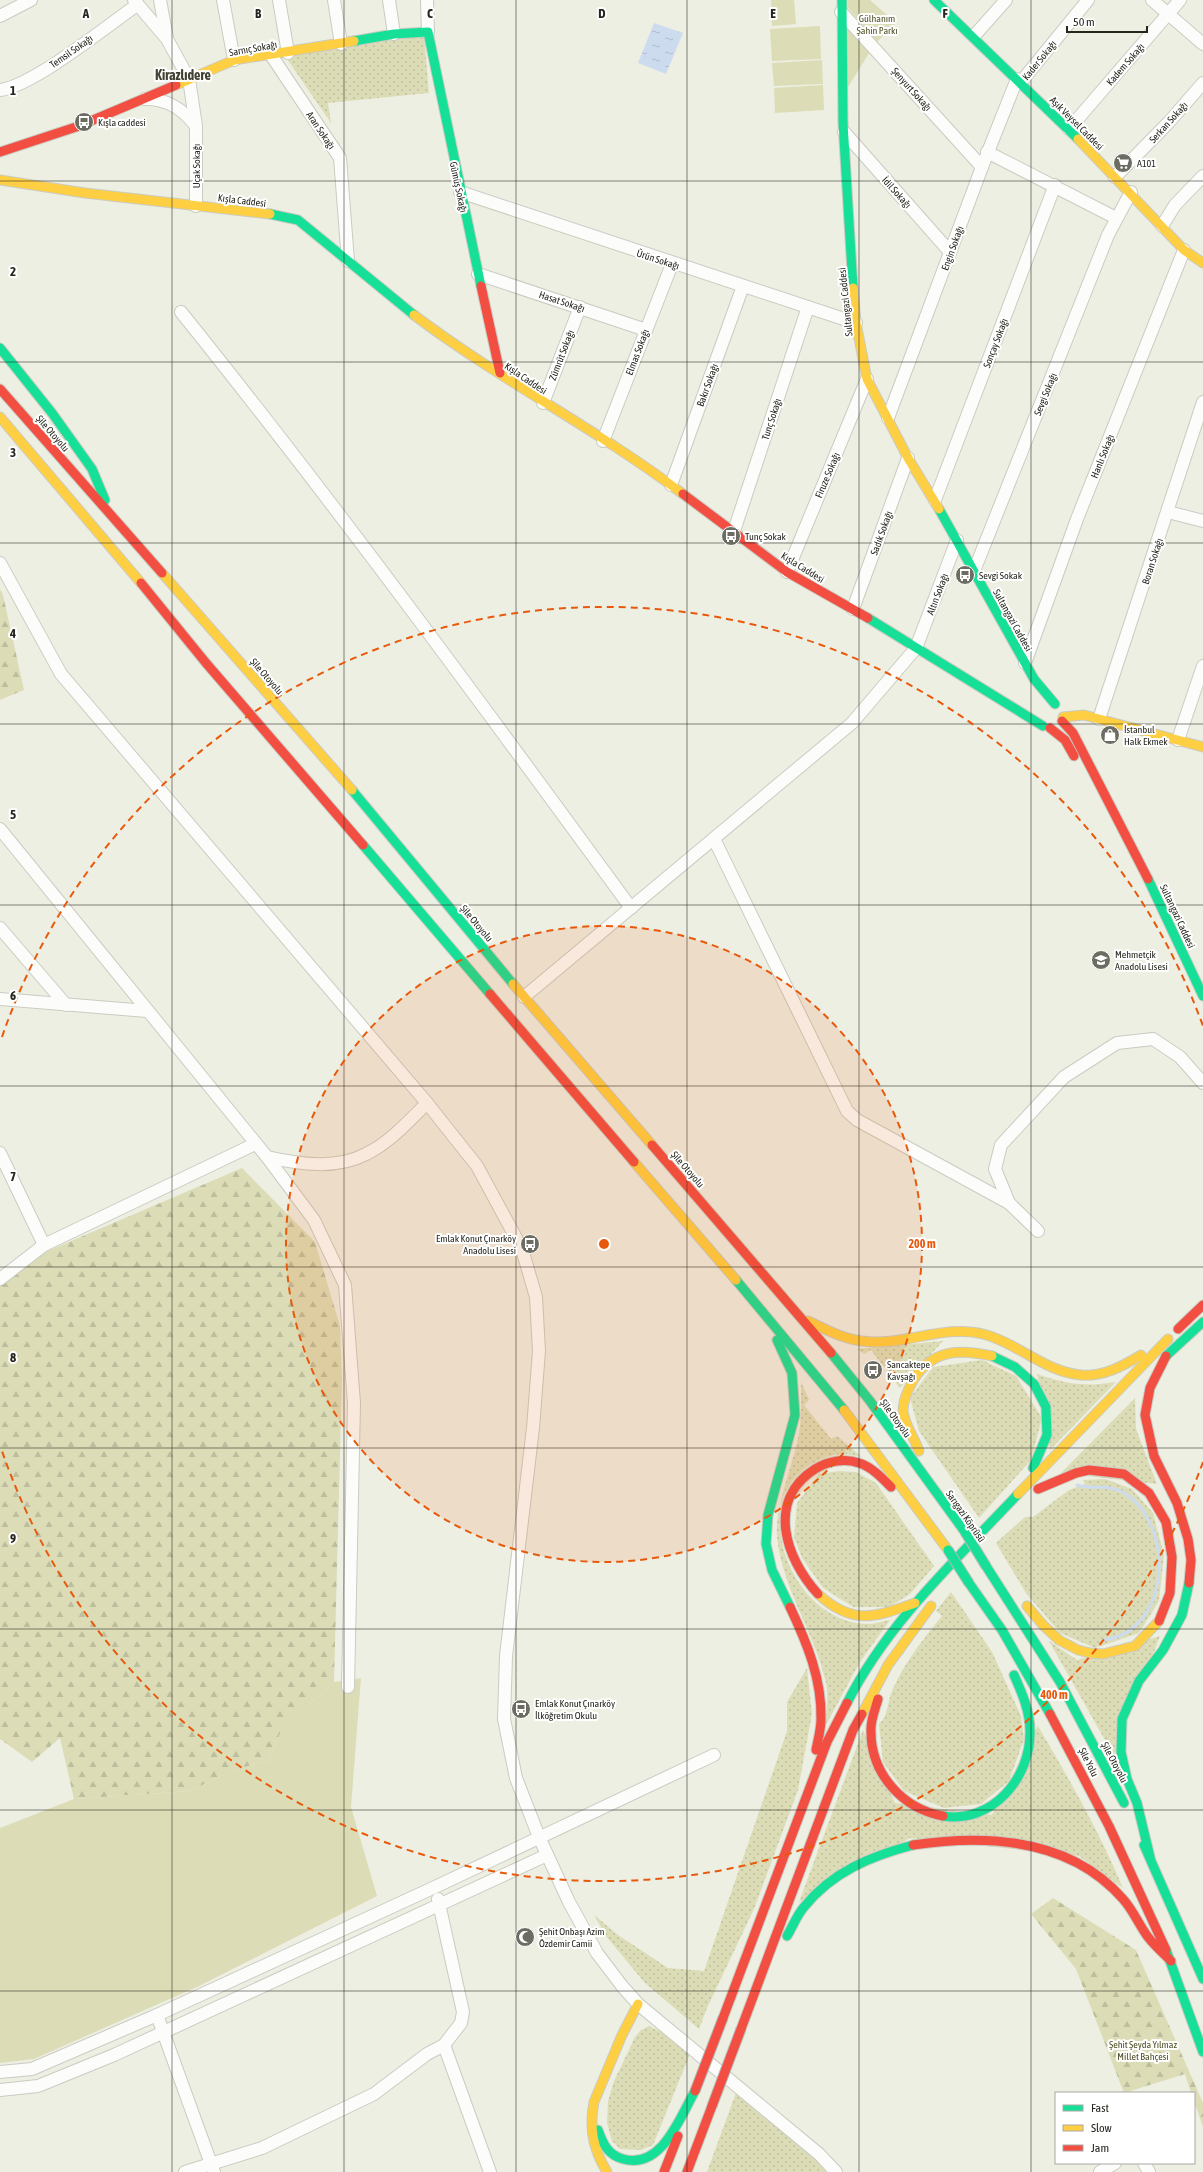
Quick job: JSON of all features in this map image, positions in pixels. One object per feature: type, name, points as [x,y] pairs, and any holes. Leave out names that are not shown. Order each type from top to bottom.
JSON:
[{"type":"main road","name":"Aşık Veysel Caddesi","points":[[934,0],[974,36],[1069,129],[1131,192],[1184,250],[1203,263]]},
{"type":"main road","name":"Sultangazi Caddesi","points":[[842,6],[844,132],[856,323],[867,379],[908,458],[935,500],[1034,679],[1042,702],[1057,705]]},
{"type":"main road","name":"Sarnıç Sokağı","points":[[0,152],[79,126],[234,60],[288,53],[394,34],[428,32]]},
{"type":"main road","name":"Gümüş Sokağı","points":[[428,32],[460,192],[500,373]]},
{"type":"main road","name":"Kışla Caddesi","points":[[0,180],[85,193],[274,215],[298,220],[392,298],[458,348],[500,373],[543,403],[650,469],[734,531],[786,572],[853,609],[1046,727]]},
{"type":"main road","points":[[0,348],[52,413],[92,468],[113,517]]},
{"type":"main road","name":"Şile Otoyolu","points":[[0,389],[312,742],[524,996],[804,1319],[851,1376],[927,1479]]},
{"type":"main road","points":[[0,417],[89,520],[206,663],[828,1389],[921,1511]]},
{"type":"main road","points":[[11,445],[89,520]]},
{"type":"main road","name":"Sultangazi Caddesi","points":[[1034,679],[1057,705],[1062,719],[1073,732],[1142,867],[1203,996]]},
{"type":"main road","name":"Kışla Caddesi","points":[[1004,702],[1034,710],[1038,720],[1046,727]]},
{"type":"main road","points":[[1057,705],[1084,715],[1203,747]]},
{"type":"main road","points":[[1046,727],[1057,726],[1062,719],[1084,715]]},
{"type":"main road","name":"Sultangazi Caddesi","points":[[1046,727],[1065,740],[1133,861],[1142,867]]},
{"type":"main road","points":[[664,2172],[827,1742],[854,1689],[896,1625],[1095,1411],[1203,1305]]},
{"type":"main road","points":[[758,1306],[786,1358],[792,1373],[795,1394],[795,1415],[768,1515],[766,1544],[772,1570],[804,1637],[817,1676],[820,1700],[818,1741],[801,1810]]},
{"type":"main road","points":[[804,1319],[848,1338],[869,1342],[953,1333],[981,1334],[1006,1343],[1063,1372],[1080,1375],[1099,1375],[1122,1367],[1168,1339]]},
{"type":"main road","points":[[1000,1585],[1019,1598],[1044,1628],[1060,1641],[1074,1650],[1090,1654],[1108,1654],[1129,1650],[1146,1638],[1160,1622],[1168,1601],[1173,1576],[1174,1555],[1164,1516],[1156,1501],[1141,1484],[1126,1475],[1105,1470],[1089,1470],[1036,1492],[1064,1458],[1166,1356],[1203,1322]]},
{"type":"main road","points":[[927,1479],[917,1446],[909,1433],[904,1415],[904,1399],[911,1380],[924,1364],[951,1352],[969,1351],[981,1352],[1007,1361],[1023,1372],[1037,1385],[1043,1398],[1046,1411],[1047,1434],[1043,1449],[1024,1486]]},
{"type":"main road","points":[[1150,1857],[1137,1803],[1127,1779],[1121,1752],[1122,1719],[1139,1681],[1163,1650],[1182,1615],[1189,1585],[1191,1560],[1188,1539],[1177,1503],[1154,1456],[1144,1416],[1150,1388],[1166,1356]]},
{"type":"main road","points":[[916,1603],[875,1616],[856,1616],[833,1607],[807,1583],[796,1567],[790,1549],[786,1522],[788,1501],[798,1484],[811,1471],[827,1463],[858,1463],[868,1467],[921,1511]]},
{"type":"main road","name":"Sarıgazi Köprüsü","points":[[927,1479],[965,1532],[986,1566]]},
{"type":"main road","name":"Şile Yolu","points":[[921,1511],[1002,1630],[1078,1766],[1138,1886],[1171,1961]]},
{"type":"main road","points":[[957,1576],[987,1544]]},
{"type":"main road","name":"Şile Otoyolu","points":[[986,1566],[1000,1585],[1078,1716],[1150,1857],[1203,1979]]},
{"type":"main road","points":[[687,2172],[853,1730],[871,1694],[901,1646],[936,1600]]},
{"type":"main road","points":[[901,1646],[894,1667],[879,1697],[873,1717],[870,1736],[874,1757],[880,1774],[893,1791],[908,1803],[927,1812],[949,1817],[971,1814],[987,1808],[1007,1795],[1022,1775],[1030,1750],[1030,1730],[1026,1702],[1013,1673],[1002,1630]]},
{"type":"main road","points":[[756,1990],[779,1953],[791,1927],[806,1905],[834,1876],[863,1859],[894,1847],[959,1840],[993,1840],[1033,1845],[1067,1856],[1111,1886],[1129,1905],[1148,1936],[1171,1961],[1203,2052]]},
{"type":"main road","points":[[607,2172],[593,2142],[590,2125],[594,2102],[622,2035],[638,2004]]},
{"type":"main road","points":[[594,2102],[597,2128],[603,2144],[612,2154],[624,2158],[649,2158],[665,2144],[695,2091]]},
{"type":"main road","points":[[696,2172],[712,2106]]},
{"type":"street","points":[[0,16],[31,0]]},
{"type":"street","points":[[160,0],[167,39]]},
{"type":"street","points":[[224,0],[234,60]]},
{"type":"street","points":[[279,0],[288,53]]},
{"type":"street","points":[[334,0],[341,44]]},
{"type":"street","points":[[389,0],[394,34]]},
{"type":"street","name":"Gümüş Sokağı","points":[[427,0],[428,32]]},
{"type":"street","points":[[974,36],[1006,0]]},
{"type":"street","name":"Kader Sokağı","points":[[1019,81],[1088,0]]},
{"type":"street","points":[[1152,0],[1203,44]]},
{"type":"street","name":"Kadem Sokağı","points":[[1069,129],[1180,0]]},
{"type":"street","points":[[135,2],[167,39],[189,79]]},
{"type":"street","name":"Temsil Sokağı","points":[[0,90],[10,89],[49,66],[135,2]]},
{"type":"street","name":"Şenyurt Sokağı","points":[[842,6],[982,167]]},
{"type":"street","name":"Aran Sokağı","points":[[271,55],[340,158],[348,261]]},
{"type":"street","name":"Uçak Sokağı","points":[[189,79],[196,126],[196,206]]},
{"type":"street","name":"Engin Sokağı","points":[[888,418],[982,167],[1019,81]]},
{"type":"street","name":"Serkan Sokağı","points":[[1115,177],[1169,122],[1203,83]]},
{"type":"street","points":[[142,99],[156,99],[169,103],[185,113],[196,126]]},
{"type":"street","name":"İdil Sokağı","points":[[844,132],[950,252]]},
{"type":"street","points":[[988,152],[1055,185],[1116,218]]},
{"type":"street","points":[[1162,226],[1176,205],[1203,176]]},
{"type":"street","name":"Sonçay Sokağı","points":[[935,500],[1055,185]]},
{"type":"street","name":"Ürün Sokağı","points":[[460,192],[672,264],[856,323]]},
{"type":"street","name":"Sevgi Sokağı","points":[[974,571],[1116,218],[1131,192]]},
{"type":"street","name":"Hanlı Sokağı","points":[[1025,663],[1077,519],[1184,250]]},
{"type":"street","name":"Elmas Sokağı","points":[[603,440],[672,264]]},
{"type":"street","name":"Hasat Sokağı","points":[[478,274],[646,330]]},
{"type":"street","name":"Bakır Sokağı","points":[[671,485],[743,286]]},
{"type":"street","name":"Zümrüt Sokağı","points":[[543,403],[580,307]]},
{"type":"street","name":"Tunç Sokağı","points":[[734,531],[808,307]]},
{"type":"street","points":[[181,312],[246,393],[433,637],[631,908]]},
{"type":"street","name":"Firuze Sokağı","points":[[786,572],[867,379]]},
{"type":"street","name":"Boran Sokağı","points":[[1099,719],[1203,402]]},
{"type":"street","name":"Sadık Sokağı","points":[[853,609],[908,458]]},
{"type":"street","points":[[1168,512],[1203,521]]},
{"type":"street","name":"Altın Sokağı","points":[[524,996],[852,724],[916,648],[957,540]]},
{"type":"street","points":[[0,563],[61,674],[428,1103],[477,1166],[522,1249],[536,1297],[539,1351],[533,1428],[506,1656],[504,1719],[516,1778],[547,1855],[569,1902],[597,1953],[622,1986],[638,2004],[819,2154],[836,2172]]},
{"type":"street","points":[[1178,740],[1203,666]]},
{"type":"street","points":[[0,829],[267,1157],[314,1220],[345,1285],[354,1403],[348,1687]]},
{"type":"street","points":[[714,839],[847,1111],[857,1120],[1009,1203],[1038,1231]]},
{"type":"street","points":[[0,928],[66,1005]]},
{"type":"street","points":[[0,999],[147,1011]]},
{"type":"street","points":[[1009,1203],[995,1169],[1001,1145],[1064,1077],[1116,1043],[1154,1039],[1180,1057],[1203,1083]]},
{"type":"street","points":[[267,1157],[293,1163],[337,1164],[366,1154],[398,1131],[428,1103]]},
{"type":"street","points":[[0,1279],[44,1245],[255,1144]]},
{"type":"street","points":[[0,1153],[44,1245]]},
{"type":"street","points":[[0,2072],[32,2069],[157,2015],[435,1887],[539,1836],[714,1755]]},
{"type":"street","points":[[0,2090],[38,2086],[114,2055],[547,1855]]},
{"type":"street","points":[[184,2172],[213,2168],[262,2148],[374,2094],[426,2054],[444,2045],[461,2023],[463,2012],[435,1887]]},
{"type":"street","points":[[157,2015],[213,2168]]},
{"type":"street","points":[[444,2045],[490,2172]]},
{"type":"street","points":[[1100,2172],[1113,2164]]},
{"type":"green space","points":[[771,0],[794,0],[796,24],[772,26]]},
{"type":"green space","name":"Gülhanım Şahin Parkı","points":[[848,0],[870,0],[896,23],[877,42],[848,8]]},
{"type":"green space","name":"Gülhanım Şahin Parkı","points":[[848,25],[871,50],[848,87]]},
{"type":"green space","points":[[820,26],[821,59],[772,61],[770,29]]},
{"type":"green space","points":[[424,35],[429,93],[328,103],[331,123],[285,56]]},
{"type":"green space","points":[[822,60],[823,84],[774,86],[772,63]]},
{"type":"green space","points":[[823,85],[824,110],[775,113],[774,88]]},
{"type":"green space","points":[[0,589],[3,595],[24,690],[0,700]]},
{"type":"green space","points":[[242,1168],[315,1242],[340,1326],[342,1380],[334,1682],[282,1729],[269,1760],[232,1771],[190,1791],[74,1799],[60,1738],[32,1762],[0,1739],[0,1286],[43,1253]]},
{"type":"green space","points":[[943,1341],[900,1388],[871,1350],[864,1354],[857,1349]]},
{"type":"green space","points":[[982,1360],[1016,1376],[1042,1418],[1031,1460],[979,1518],[919,1431],[910,1398],[933,1367]]},
{"type":"green space","points":[[1037,1374],[1076,1384],[1105,1384],[1116,1382],[1050,1450]]},
{"type":"green space","points":[[801,1382],[809,1400],[804,1405],[831,1439],[837,1436],[862,1457],[841,1454],[831,1456],[812,1464],[796,1476],[785,1493],[780,1505],[781,1539],[786,1557],[794,1575],[805,1590],[818,1604],[833,1615],[850,1622],[869,1624],[890,1620],[860,1662],[826,1725],[826,1683],[821,1664],[785,1574],[777,1537],[778,1513],[781,1499],[799,1433],[801,1414]]},
{"type":"green space","points":[[1135,1398],[1136,1429],[1157,1484],[1061,1473]]},
{"type":"green space","points":[[839,1471],[856,1472],[876,1483],[934,1566],[910,1594],[889,1607],[853,1607],[823,1588],[802,1558],[794,1537],[797,1503],[819,1474]]},
{"type":"green space","points":[[1105,1479],[1132,1489],[1153,1513],[1164,1555],[1159,1601],[1139,1633],[1095,1648],[1060,1633],[1026,1593],[996,1543],[1025,1517],[1033,1517],[1069,1490],[1085,1484],[1083,1480]]},
{"type":"green space","points":[[951,1592],[992,1652],[1021,1716],[1024,1739],[1009,1781],[981,1804],[944,1808],[904,1791],[883,1762],[879,1724],[886,1714],[895,1684],[907,1663],[942,1616],[936,1611]]},
{"type":"green space","points":[[1160,1636],[1114,1756],[1049,1641],[1077,1660]]},
{"type":"green space","points":[[807,1668],[812,1714],[798,1790],[754,1909],[707,2008],[699,2029],[644,1982],[606,1936],[594,1915],[618,1935],[668,1968],[704,1971],[787,1731],[787,1702]]},
{"type":"green space","points":[[361,1678],[351,1807],[377,1896],[199,1986],[34,2059],[0,2063],[0,1828],[74,1799],[190,1791],[232,1771],[269,1760],[282,1729],[334,1682]]},
{"type":"green space","points":[[1038,1726],[1094,1826],[1123,1888],[1079,1856],[910,1838],[799,1902],[863,1730],[895,1803],[992,1815]]},
{"type":"green space","name":"Şehit Şeyda Yılmaz Millet Bahçesi","points":[[1053,1898],[1136,1950],[1203,2103],[1203,2127],[1195,2104],[1195,2092],[1191,2092],[1185,2074],[1124,2092],[1076,1969],[1031,1914]]},
{"type":"green space","points":[[649,2026],[662,2032],[690,2054],[653,2145],[641,2150],[620,2149],[612,2141],[607,2123],[608,2101],[614,2081],[635,2037],[641,2030]]},
{"type":"green space","points":[[737,2090],[813,2156],[826,2172],[707,2172]]},
{"type":"water","points":[[654,23],[683,33],[666,74],[638,63]]},
{"type":"waterway","points":[[1077,1485],[1084,1487],[1115,1489],[1130,1497],[1144,1513],[1154,1534],[1159,1556],[1158,1579],[1152,1601],[1141,1619],[1125,1633],[1103,1640]]},
{"type":"traffic: fast","points":[[842,0],[843,123],[853,288]]},
{"type":"traffic: fast","points":[[934,0],[1078,139]]},
{"type":"traffic: fast","points":[[354,41],[394,34],[428,32],[481,286]]},
{"type":"traffic: fast","points":[[270,214],[298,220],[414,315]]},
{"type":"traffic: fast","points":[[0,348],[52,413],[92,469],[105,500]]},
{"type":"traffic: fast","points":[[939,509],[1034,679],[1055,704]]},
{"type":"traffic: fast","points":[[868,618],[1043,726]]},
{"type":"traffic: fast","points":[[352,790],[513,984]]},
{"type":"traffic: fast","points":[[363,845],[490,994]]},
{"type":"traffic: fast","points":[[1148,879],[1203,996]]},
{"type":"traffic: fast","points":[[736,1280],[844,1410]]},
{"type":"traffic: fast","points":[[1166,1356],[1203,1322]]},
{"type":"traffic: fast","points":[[777,1340],[792,1373],[795,1415],[768,1515],[766,1544],[772,1570],[790,1607]]},
{"type":"traffic: fast","points":[[831,1353],[870,1401],[965,1532]]},
{"type":"traffic: fast","points":[[992,1356],[1015,1367],[1034,1384],[1046,1407],[1047,1435],[1033,1468]]},
{"type":"traffic: fast","points":[[847,1703],[882,1645],[903,1619],[947,1568],[1018,1494]]},
{"type":"traffic: fast","points":[[965,1532],[986,1566]]},
{"type":"traffic: fast","points":[[948,1550],[969,1583]]},
{"type":"traffic: fast","points":[[986,1566],[1060,1682],[1124,1803]]},
{"type":"traffic: fast","points":[[969,1583],[1002,1630],[1050,1714]]},
{"type":"traffic: fast","points":[[1150,1857],[1137,1803],[1127,1779],[1121,1752],[1122,1719],[1139,1681],[1163,1650],[1182,1615],[1189,1583]]},
{"type":"traffic: fast","points":[[943,1816],[961,1817],[978,1813],[993,1805],[1006,1794],[1024,1765],[1029,1748],[1030,1724],[1025,1702],[1014,1675]]},
{"type":"traffic: fast","points":[[787,1936],[802,1910],[827,1884],[853,1867],[867,1860],[913,1845]]},
{"type":"traffic: fast","points":[[1144,1845],[1203,1979]]},
{"type":"traffic: fast","points":[[1166,1950],[1203,2052]]},
{"type":"traffic: fast","points":[[598,2130],[602,2140],[613,2155],[623,2159],[637,2160],[649,2157],[668,2139],[695,2091]]},
{"type":"traffic: slow","points":[[176,85],[234,60],[354,41]]},
{"type":"traffic: slow","points":[[1078,139],[1184,250],[1203,263]]},
{"type":"traffic: slow","points":[[0,180],[85,193],[270,214]]},
{"type":"traffic: slow","points":[[853,288],[856,323],[867,379],[908,458],[939,509]]},
{"type":"traffic: slow","points":[[414,315],[480,361],[617,448],[683,494]]},
{"type":"traffic: slow","points":[[0,417],[141,583]]},
{"type":"traffic: slow","points":[[162,573],[352,790]]},
{"type":"traffic: slow","points":[[1063,717],[1084,715],[1203,747]]},
{"type":"traffic: slow","points":[[513,984],[652,1145]]},
{"type":"traffic: slow","points":[[634,1162],[736,1280]]},
{"type":"traffic: slow","points":[[808,1321],[841,1336],[862,1341],[892,1341],[938,1333],[953,1332],[983,1334],[996,1338],[1055,1369],[1081,1375],[1097,1374],[1112,1370],[1141,1355]]},
{"type":"traffic: slow","points":[[1018,1494],[1168,1339]]},
{"type":"traffic: slow","points":[[919,1451],[906,1422],[903,1411],[908,1391],[921,1369],[939,1357],[958,1352],[969,1352],[992,1356]]},
{"type":"traffic: slow","points":[[844,1410],[948,1550]]},
{"type":"traffic: slow","points":[[818,1594],[842,1611],[854,1615],[876,1615],[915,1603]]},
{"type":"traffic: slow","points":[[862,1714],[888,1665],[931,1606]]},
{"type":"traffic: slow","points":[[1027,1606],[1043,1625],[1059,1640],[1078,1650],[1090,1653],[1103,1654],[1135,1646],[1159,1621]]},
{"type":"traffic: slow","points":[[607,2172],[598,2155],[593,2138],[592,2121],[594,2102],[622,2035],[638,2004]]},
{"type":"traffic: jam","points":[[0,152],[79,126],[176,85]]},
{"type":"traffic: jam","points":[[481,286],[500,373]]},
{"type":"traffic: jam","points":[[0,389],[162,573]]},
{"type":"traffic: jam","points":[[683,494],[787,572],[868,618]]},
{"type":"traffic: jam","points":[[141,583],[206,663],[363,845]]},
{"type":"traffic: jam","points":[[1062,721],[1073,733],[1148,879]]},
{"type":"traffic: jam","points":[[1050,728],[1065,740],[1074,756]]},
{"type":"traffic: jam","points":[[490,994],[634,1162]]},
{"type":"traffic: jam","points":[[652,1145],[831,1353]]},
{"type":"traffic: jam","points":[[1178,1329],[1203,1305]]},
{"type":"traffic: jam","points":[[1166,1356],[1150,1388],[1145,1415],[1154,1456],[1177,1503],[1188,1539],[1191,1560],[1189,1583]]},
{"type":"traffic: jam","points":[[818,1594],[806,1580],[797,1564],[790,1547],[786,1530],[786,1513],[790,1497],[800,1482],[820,1466],[837,1461],[854,1461],[868,1467],[891,1487]]},
{"type":"traffic: jam","points":[[1038,1489],[1076,1473],[1089,1470],[1124,1474],[1149,1493],[1166,1522],[1172,1557],[1170,1593],[1159,1621]]},
{"type":"traffic: jam","points":[[790,1607],[808,1648],[819,1690],[821,1723],[816,1750]]},
{"type":"traffic: jam","points":[[878,1699],[872,1720],[871,1732],[872,1747],[883,1775],[892,1787],[915,1806],[928,1812],[943,1816]]},
{"type":"traffic: jam","points":[[723,2018],[827,1742],[847,1703]]},
{"type":"traffic: jam","points":[[741,2029],[853,1730],[862,1714]]},
{"type":"traffic: jam","points":[[1050,1714],[1109,1826],[1166,1950]]},
{"type":"traffic: jam","points":[[913,1845],[970,1840],[998,1841],[1026,1845],[1053,1852],[1078,1863],[1102,1879],[1123,1899],[1148,1937],[1171,1961]]},
{"type":"traffic: jam","points":[[695,2091],[723,2018]]},
{"type":"traffic: jam","points":[[712,2106],[741,2029]]},
{"type":"traffic: jam","points":[[687,2172],[712,2106]]},
{"type":"traffic: jam","points":[[664,2172],[678,2136]]},
{"type":"place","name":"Kışla caddesi","points":[[84,122]]},
{"type":"place","name":"A101","points":[[1123,163]]},
{"type":"place","name":"Tunç Sokak","points":[[731,536]]},
{"type":"place","name":"Sevgi Sokak","points":[[965,575]]},
{"type":"place","name":"İstanbul Halk Ekmek","points":[[1110,735]]},
{"type":"place","name":"Mehmetçik Anadolu Lisesi","points":[[1101,960]]},
{"type":"place","name":"Emlak Konut Çınarköy Anadolu Lisesi","points":[[530,1244]]},
{"type":"place","name":"Sancaktepe Kavşağı","points":[[873,1370]]},
{"type":"place","name":"Emlak Konut Çınarköy İlköğretim Okulu","points":[[521,1709]]},
{"type":"place","name":"Şehit Onbaşı Azim Özdemir Camii","points":[[525,1937]]},
{"type":"district","name":"Kirazlıdere","points":[[183,75]]}]
